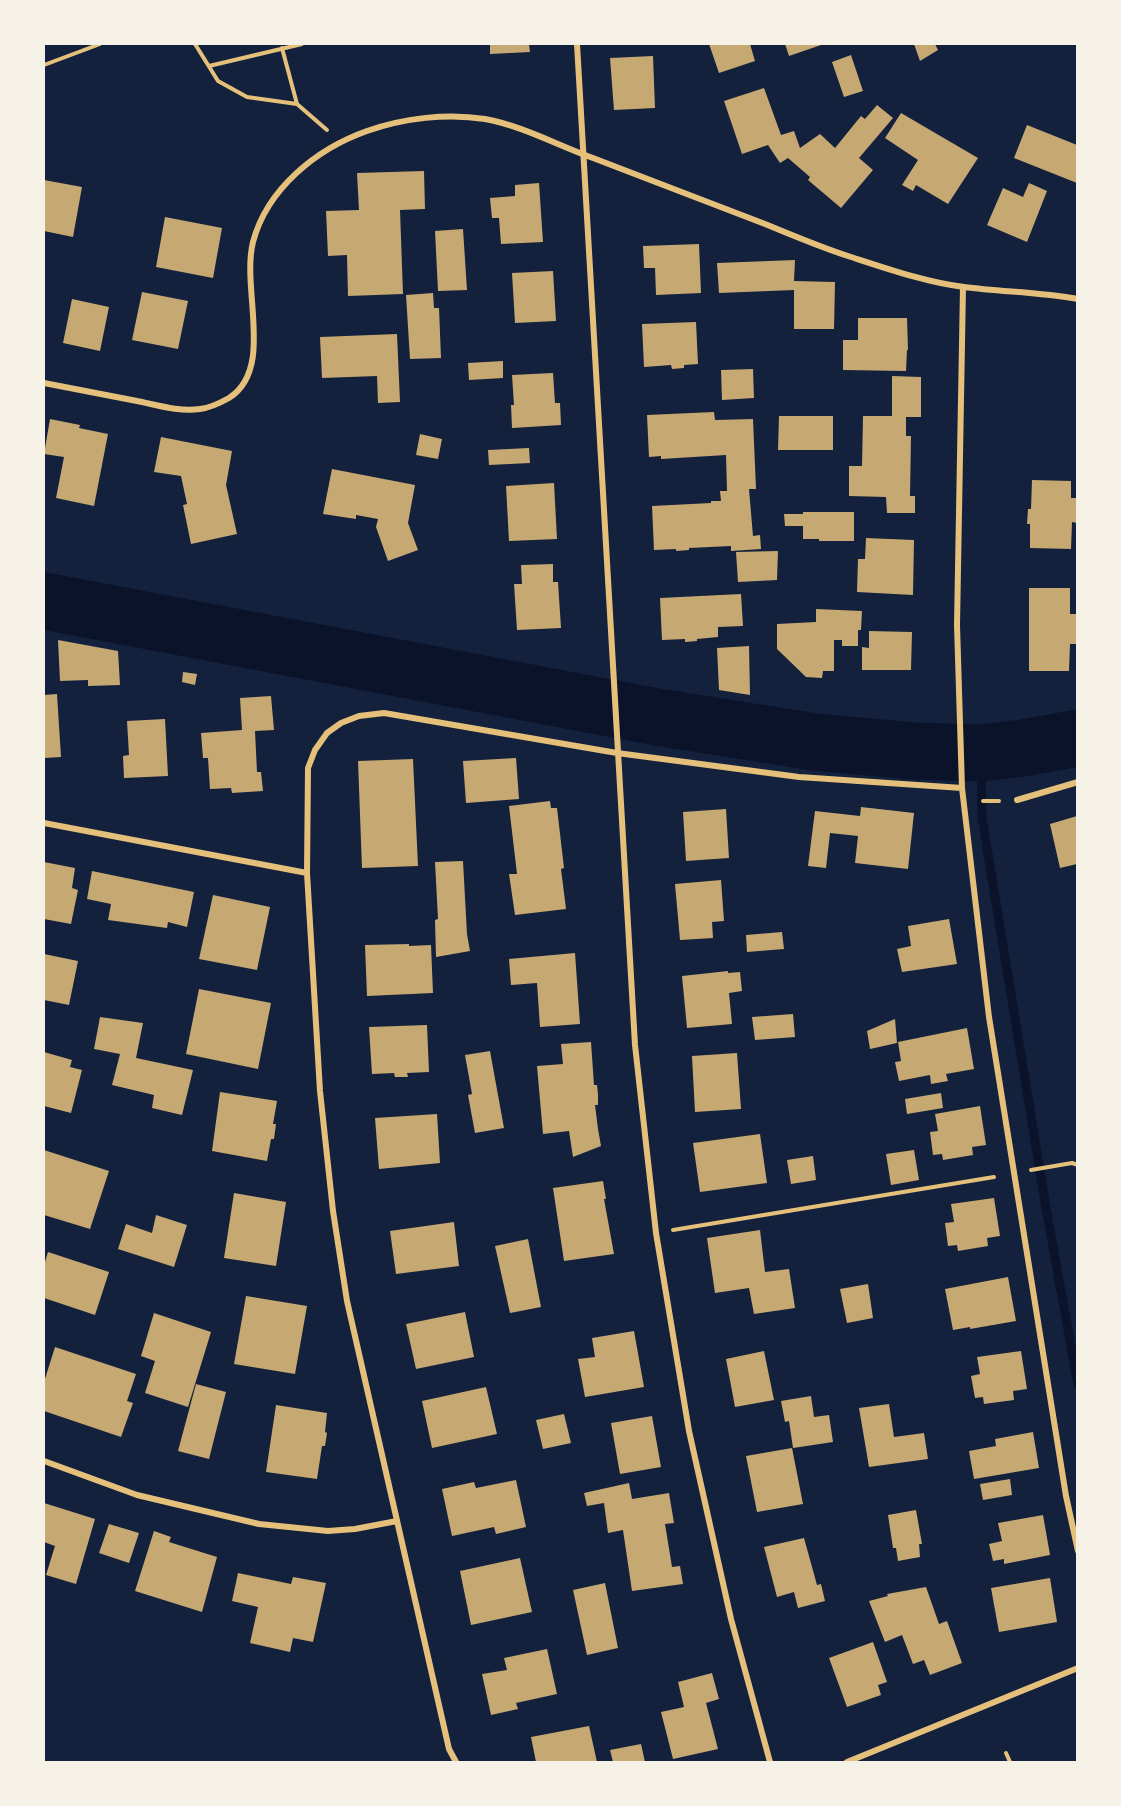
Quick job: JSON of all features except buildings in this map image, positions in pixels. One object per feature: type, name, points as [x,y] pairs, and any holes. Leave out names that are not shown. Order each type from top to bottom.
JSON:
[{"type":"street","points":[[577,44],[635,1045],[656,1233],[689,1431],[731,1620],[770,1762]]},
{"type":"street","points":[[44,382],[177,409],[200,410],[219,404],[234,394],[245,384],[253,365],[250,281],[252,245],[262,216],[282,188],[332,147],[365,131],[436,116],[485,119],[537,134],[583,155],[846,255],[927,280],[963,287],[1044,293],[1077,299]]},
{"type":"street","points":[[963,287],[957,615],[962,788],[988,1017],[1066,1496],[1077,1551]]},
{"type":"street","points":[[456,1762],[449,1749],[351,1323],[333,1211],[320,1102],[306,873],[308,768],[315,750],[327,733],[341,723],[359,716],[384,713],[617,753],[799,777],[962,788]]},
{"type":"street","points":[[1017,800],[1077,782]]},
{"type":"street","points":[[44,823],[306,873]]},
{"type":"street","points":[[44,1461],[138,1495],[259,1524],[328,1531],[355,1529],[397,1521]]},
{"type":"street","points":[[847,1762],[1077,1668]]},
{"type":"path","points":[[44,64],[99,44]]},
{"type":"path","points":[[195,44],[218,81],[247,97],[297,104]]},
{"type":"path","points":[[209,66],[302,44]]},
{"type":"path","points":[[282,48],[297,104],[341,143]]},
{"type":"path","points":[[1025,1171],[1072,1163],[1077,1166]]},
{"type":"path","points":[[656,1233],[1013,1173]]},
{"type":"path","points":[[1006,1753],[1010,1762]]},
{"type":"waterway","points":[[44,601],[657,717],[815,742],[913,751],[981,753],[1078,738]]},
{"type":"waterway","points":[[981,753],[982,817],[1045,1202],[1078,1385]]}]
